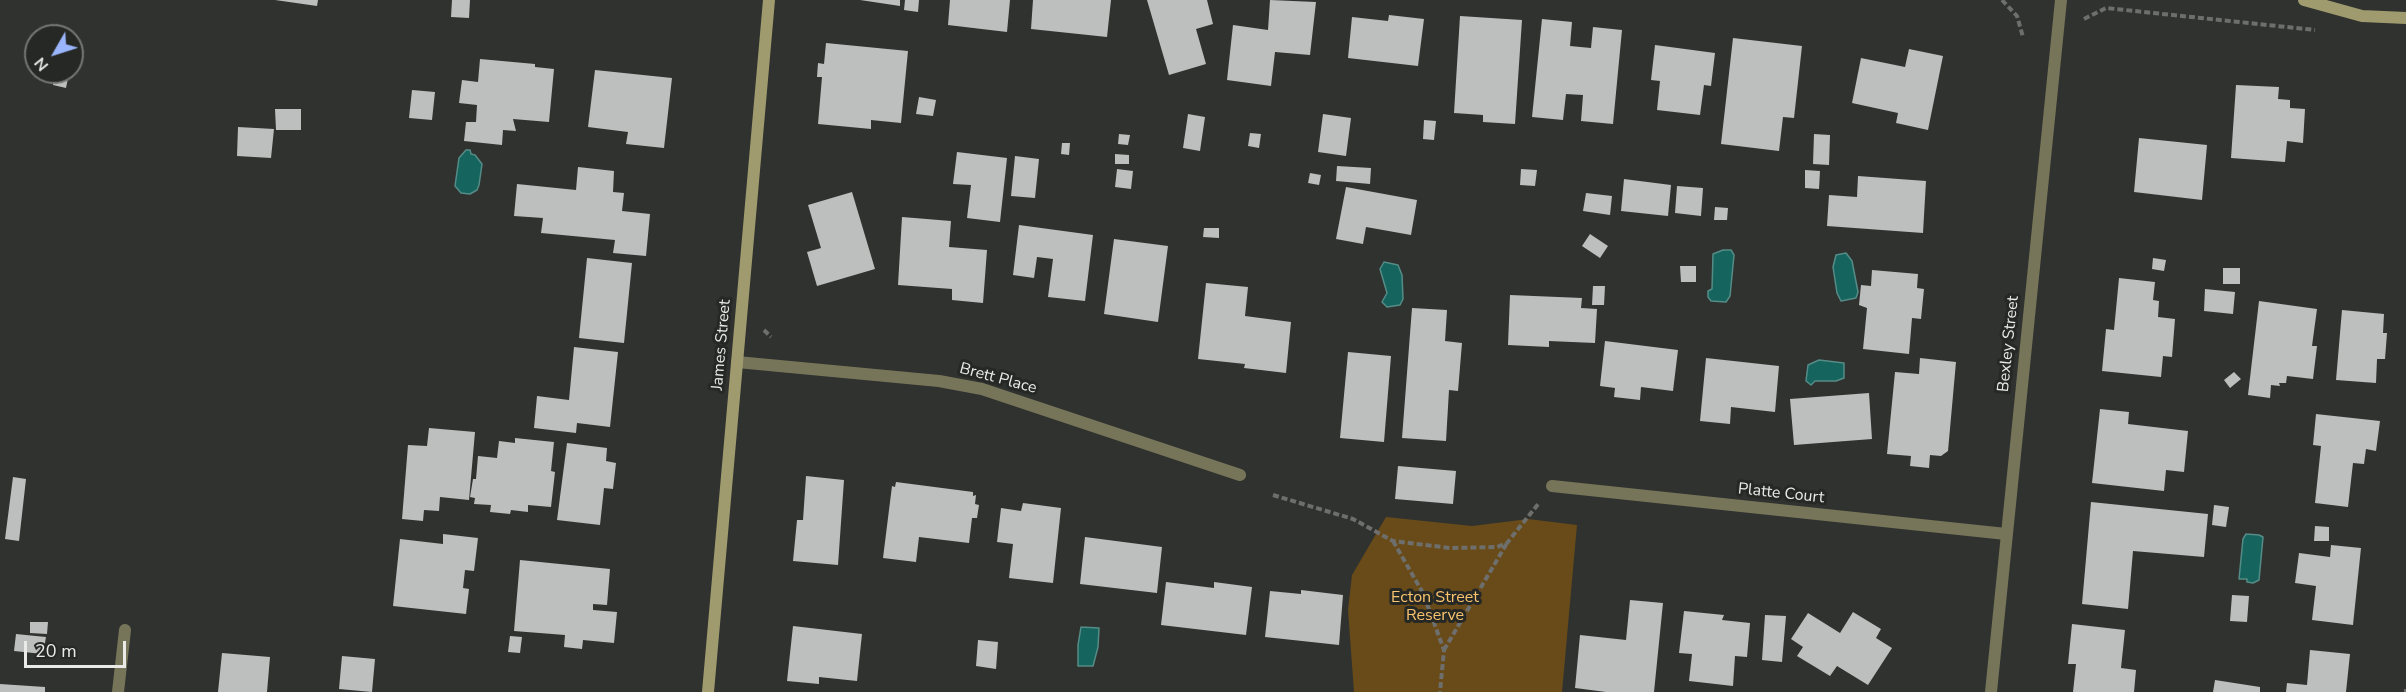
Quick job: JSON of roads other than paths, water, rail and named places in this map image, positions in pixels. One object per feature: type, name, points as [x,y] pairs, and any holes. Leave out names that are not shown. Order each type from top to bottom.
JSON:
[{"type":"street","name":"James Street","points":[[708,692],[769,0]]},
{"type":"street","name":"Bexley Street","points":[[1991,692],[2061,0]]},
{"type":"street","points":[[2304,0],[2362,16],[2406,18]]},
{"type":"street","name":"Brett Place","points":[[737,362],[939,381],[982,389],[1240,475]]},
{"type":"street","name":"Platte Court","points":[[1552,486],[2006,534]]},
{"type":"street","points":[[118,692],[125,630]]},
{"type":"water","points":[[466,150],[470,150],[471,154],[475,155],[482,164],[477,190],[470,194],[461,193],[455,186],[459,158]]},
{"type":"water","points":[[1731,250],[1734,255],[1730,296],[1726,302],[1711,301],[1708,291],[1712,289],[1713,254]]},
{"type":"water","points":[[1846,253],[1852,261],[1858,292],[1856,298],[1841,301],[1837,293],[1833,267],[1836,255]]},
{"type":"water","points":[[1384,262],[1398,265],[1402,275],[1403,299],[1400,305],[1387,307],[1382,302],[1387,293],[1380,269]]},
{"type":"water","points":[[1819,360],[1844,363],[1844,378],[1836,381],[1815,381],[1811,385],[1806,381],[1808,365]]},
{"type":"water","points":[[2246,534],[2263,537],[2259,580],[2253,583],[2247,582],[2247,579],[2239,579],[2243,539]]},
{"type":"water","points":[[1081,627],[1099,628],[1098,647],[1093,666],[1078,666]]},
{"type":"park label","name":"Ecton Street Reserve","points":[[1435,607]]}]
